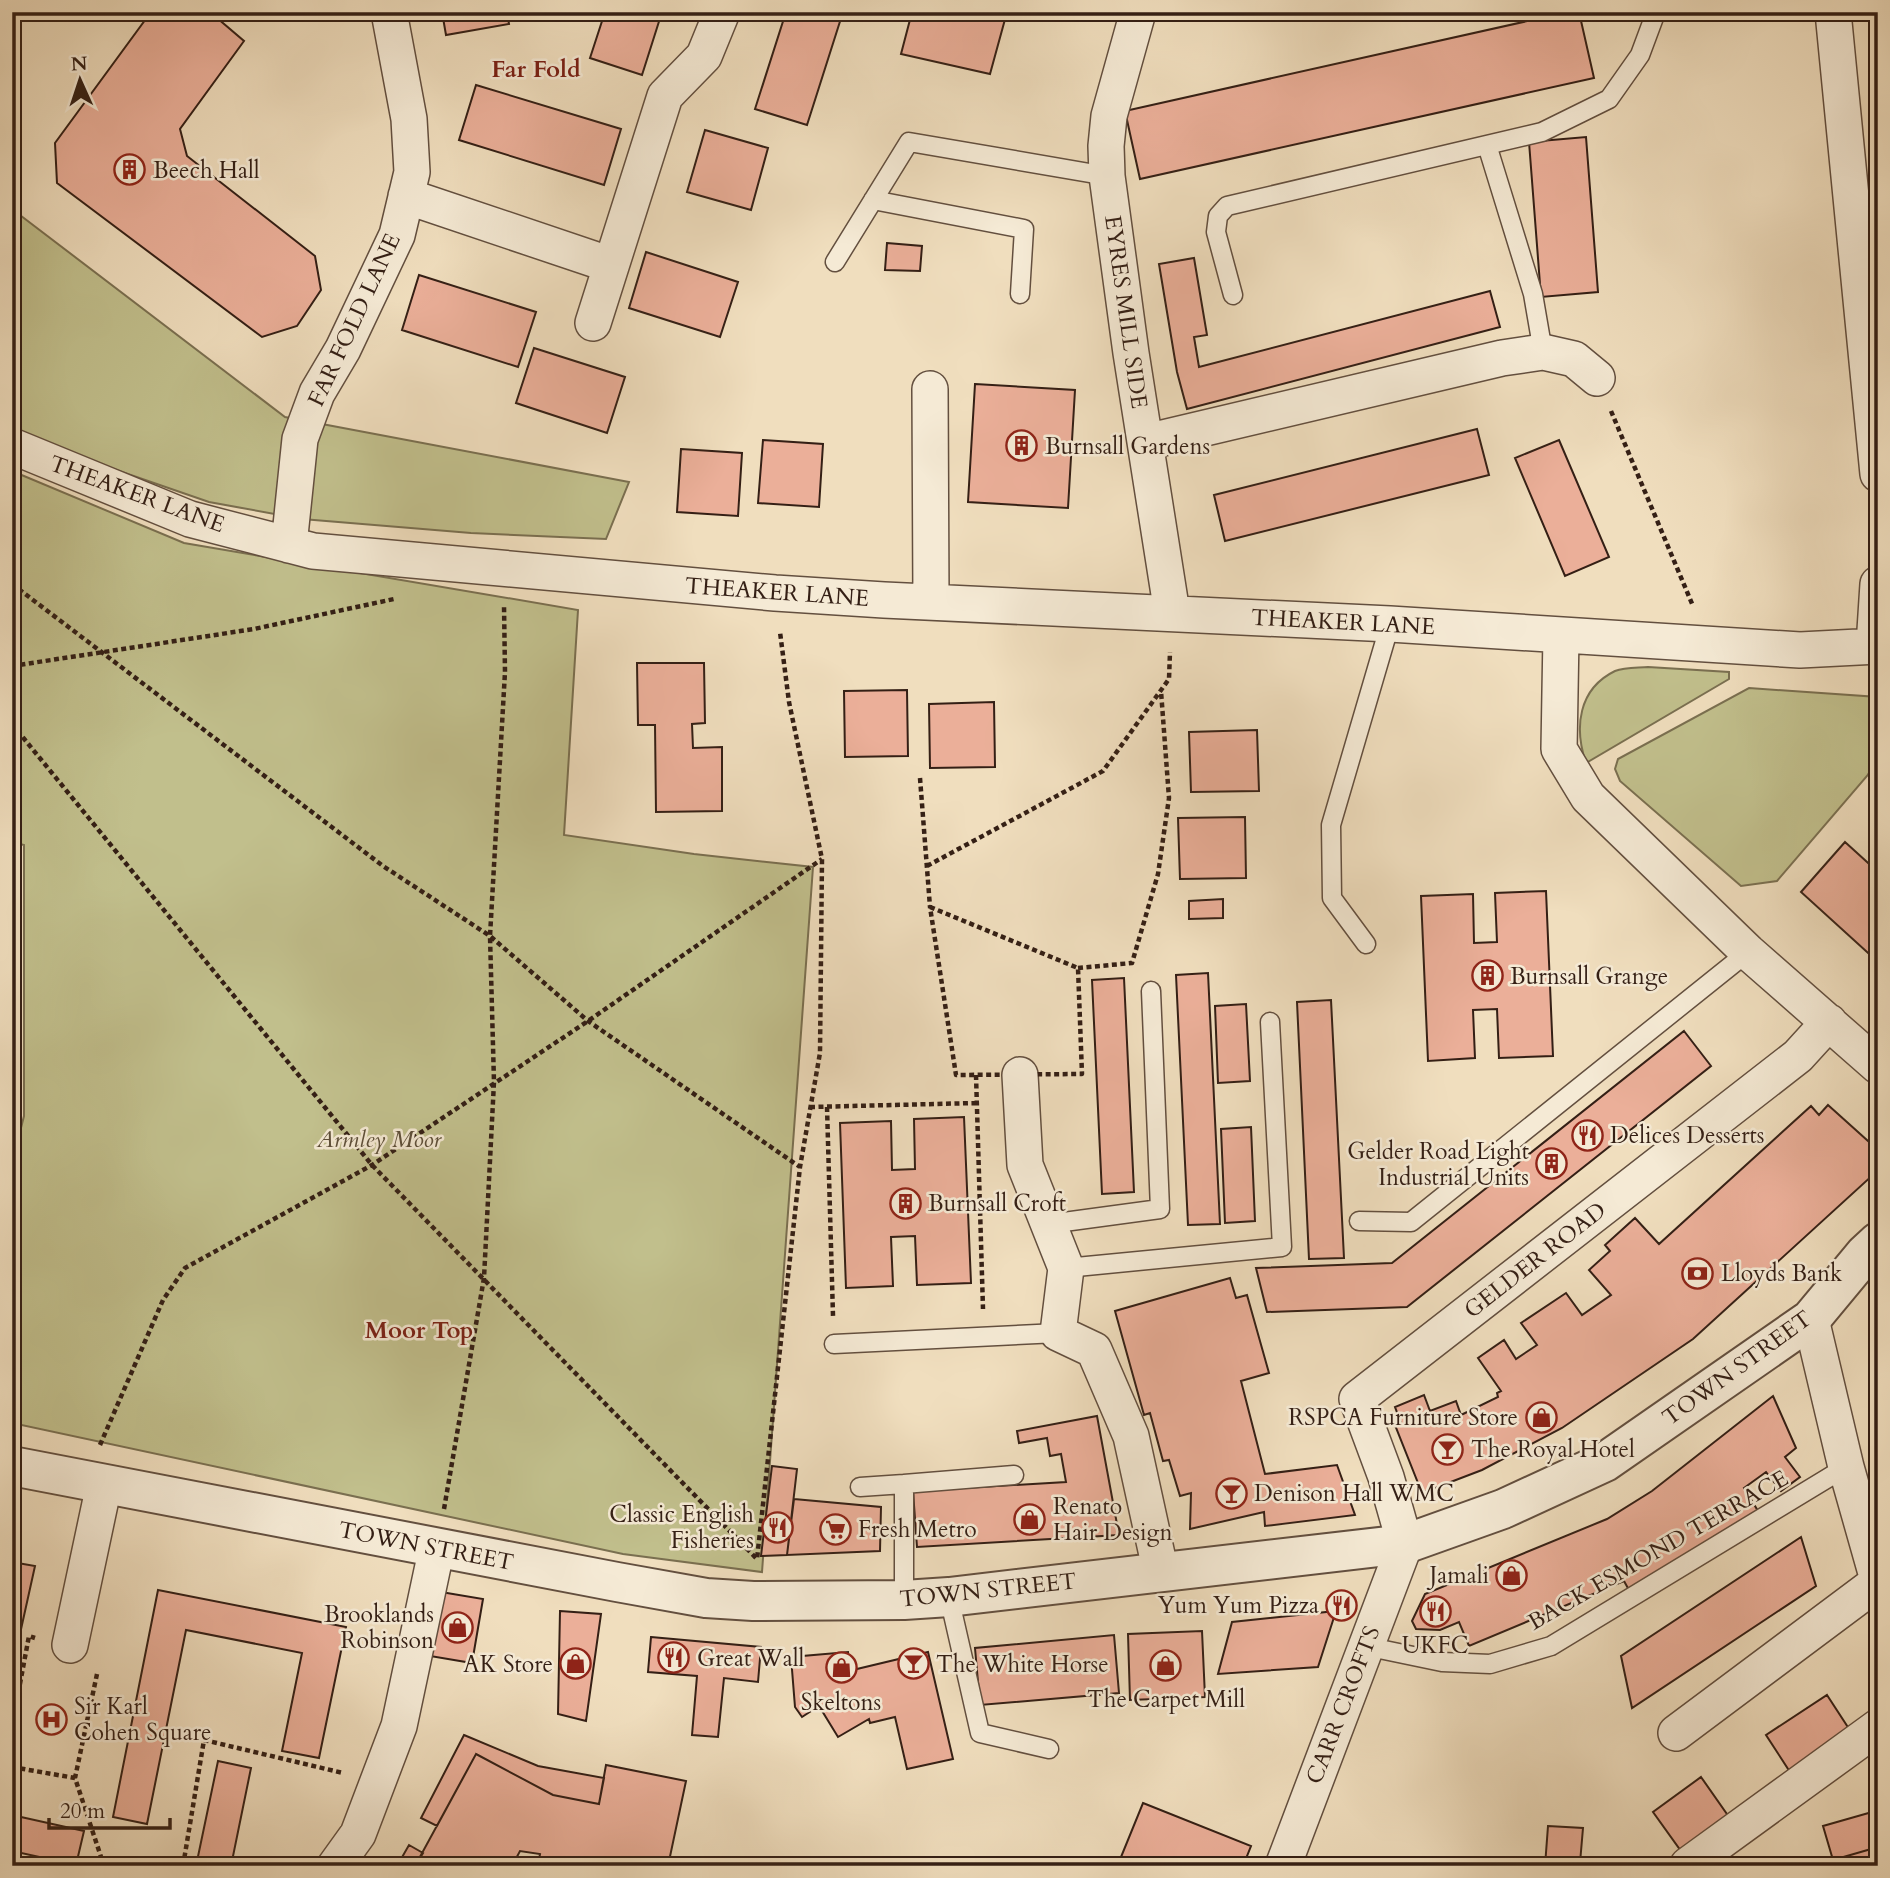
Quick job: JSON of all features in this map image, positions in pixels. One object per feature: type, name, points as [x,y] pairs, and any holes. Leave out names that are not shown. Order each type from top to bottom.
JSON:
[{"type":"street","name":"FAR FOLD LANE","points":[[289,545],[300,439],[317,393],[343,349],[397,235],[412,172],[409,118],[389,12]]},
{"type":"street","points":[[593,323],[665,96],[705,57],[722,12]]},
{"type":"street","name":"EYRES MILL SIDE","points":[[1138,12],[1109,116],[1107,176],[1172,613]]},
{"type":"street","points":[[1833,12],[1878,474]]},
{"type":"street","points":[[406,196],[611,265]]},
{"type":"street","points":[[1146,442],[1502,358],[1543,352],[1574,359],[1597,378]]},
{"type":"street","points":[[930,389],[931,602]]},
{"type":"street","name":"THEAKER LANE","points":[[12,446],[190,519],[313,551],[775,593],[1390,624],[1800,650],[1876,646]]},
{"type":"street","points":[[1876,646],[1878,584]]},
{"type":"street","points":[[1561,635],[1559,750],[1588,797],[1748,952],[1878,1066]]},
{"type":"street","name":"GELDER ROAD","points":[[1405,1544],[1386,1477],[1357,1399],[1798,1056],[1829,1022]]},
{"type":"street","points":[[1020,1075],[1025,1165],[1066,1268],[1058,1333],[1094,1350],[1131,1436],[1161,1573]]},
{"type":"street","name":"TOWN STREET","points":[[12,1466],[706,1598],[753,1601],[949,1597],[1405,1544],[1503,1509],[1605,1462],[1811,1319],[1878,1242]]},
{"type":"street","points":[[1676,1733],[1878,1581],[1846,1467],[1811,1319]]},
{"type":"street","points":[[70,1645],[94,1483]]},
{"type":"street","name":"CARR CROFTS","points":[[1283,1866],[1405,1544]]},
{"type":"street","points":[[335,1866],[358,1834],[399,1726],[437,1547]]},
{"type":"street","points":[[1688,1865],[1878,1727]]},
{"type":"lane","points":[[1233,295],[1216,232],[1218,216],[1227,206],[1542,132],[1609,99],[1640,55],[1656,12]]},
{"type":"lane","points":[[835,262],[909,142],[1107,176]]},
{"type":"lane","points":[[1487,145],[1533,294],[1543,352]]},
{"type":"lane","points":[[873,200],[1024,229],[1020,294]]},
{"type":"lane","points":[[1366,944],[1332,898],[1331,825],[1390,624]]},
{"type":"lane","points":[[1359,1221],[1411,1222],[1748,952]]},
{"type":"lane","points":[[1049,1224],[1160,1209],[1151,991]]},
{"type":"lane","points":[[1066,1268],[1282,1247],[1270,1023]]},
{"type":"lane","points":[[834,1344],[1058,1333]]},
{"type":"lane","name":"BACK ESMOND TERRACE","points":[[1365,1646],[1442,1661],[1490,1664],[1551,1646],[1846,1467]]},
{"type":"lane","points":[[860,1488],[1014,1475]]},
{"type":"lane","points":[[904,1484],[904,1600]]},
{"type":"lane","points":[[949,1597],[980,1733],[1049,1749]]},
{"type":"path","points":[[1597,378],[1710,644]]},
{"type":"path","points":[[437,1547],[484,1278],[494,1082],[491,936],[505,672],[503,569]]},
{"type":"path","points":[[12,584],[383,866],[491,936],[588,1021],[800,1167]]},
{"type":"path","points":[[12,724],[372,1165],[757,1559],[800,1167],[820,1054],[822,859],[789,702],[775,593]]},
{"type":"path","points":[[12,666],[254,629],[395,599]]},
{"type":"path","points":[[927,866],[1103,771],[1169,679],[1172,613]]},
{"type":"path","points":[[930,907],[1078,968],[1132,963],[1158,874],[1169,798],[1161,691]]},
{"type":"path","points":[[920,778],[930,907],[956,1075],[1082,1073],[1078,968]]},
{"type":"path","points":[[94,1483],[163,1300],[185,1268],[372,1165],[588,1021],[822,859]]},
{"type":"path","points":[[976,1075],[984,1336]]},
{"type":"path","points":[[810,1107],[977,1103]]},
{"type":"path","points":[[827,1107],[834,1344]]},
{"type":"path","points":[[12,1726],[29,1636],[101,1654],[75,1778],[104,1866]]},
{"type":"path","points":[[183,1866],[204,1740],[378,1781]]},
{"type":"path","points":[[12,1767],[75,1778]]},
{"type":"green space","points":[[12,209],[285,417],[629,482],[606,539],[471,533],[302,519],[209,502],[67,453],[12,430]]},
{"type":"green space","name":"Armley Moor","points":[[12,471],[184,543],[578,610],[564,835],[694,854],[813,867],[762,1572],[623,1554],[12,1423],[12,1163],[24,1116],[24,845],[12,842]]},
{"type":"green space","points":[[1648,667],[1729,672],[1729,679],[1586,763],[1580,723],[1586,699],[1593,688],[1615,671]]},
{"type":"green space","points":[[1749,688],[1878,697],[1878,759],[1867,776],[1777,881],[1741,886],[1620,781],[1615,769],[1618,759]]},
{"type":"building","name":"Beech Hall","points":[[151,12],[210,12],[244,41],[180,129],[187,156],[315,256],[321,290],[297,326],[262,337],[57,183],[55,143]]},
{"type":"building","points":[[442,12],[507,12],[509,24],[446,35]]},
{"type":"building","points":[[605,12],[662,12],[642,75],[590,58]]},
{"type":"building","points":[[786,12],[843,12],[807,125],[755,109]]},
{"type":"building","points":[[912,12],[1007,12],[990,74],[901,54]]},
{"type":"building","points":[[1568,12],[1579,12],[1594,78],[1140,179],[1125,111]]},
{"type":"building","points":[[476,85],[621,129],[604,185],[459,140]]},
{"type":"building","points":[[705,130],[768,148],[751,210],[687,192]]},
{"type":"building","points":[[1586,137],[1598,292],[1541,297],[1529,142]]},
{"type":"building","points":[[887,243],[922,246],[920,271],[885,270]]},
{"type":"building","points":[[646,252],[738,282],[720,337],[629,308]]},
{"type":"building","points":[[1194,258],[1207,335],[1194,337],[1199,367],[1490,291],[1500,327],[1187,409],[1177,372],[1159,264]]},
{"type":"building","points":[[419,275],[536,312],[518,367],[402,330]]},
{"type":"building","points":[[534,348],[625,377],[607,433],[516,403]]},
{"type":"building","name":"Burnsall Gardens","points":[[975,384],[1075,390],[1068,508],[968,502]]},
{"type":"building","points":[[1477,429],[1489,475],[1225,541],[1214,495]]},
{"type":"building","points":[[763,440],[823,444],[819,507],[758,503]]},
{"type":"building","points":[[1559,440],[1609,557],[1565,576],[1515,458]]},
{"type":"building","points":[[681,449],[742,453],[738,516],[677,512]]},
{"type":"building","points":[[637,663],[704,663],[705,723],[692,724],[693,748],[722,747],[722,811],[656,812],[655,725],[638,725]]},
{"type":"building","points":[[907,690],[908,756],[845,757],[844,691]]},
{"type":"building","points":[[994,702],[995,767],[930,768],[929,704]]},
{"type":"building","points":[[1257,730],[1259,791],[1191,792],[1189,732]]},
{"type":"building","points":[[1245,817],[1246,878],[1180,879],[1178,818]]},
{"type":"building","points":[[1845,842],[1878,872],[1878,962],[1801,892]]},
{"type":"building","name":"Burnsall Grange","points":[[1546,891],[1553,1056],[1499,1058],[1497,1009],[1473,1010],[1475,1058],[1428,1061],[1421,896],[1473,894],[1474,943],[1497,942],[1495,893]]},
{"type":"building","points":[[1223,899],[1223,918],[1189,919],[1189,901]]},
{"type":"building","points":[[1208,973],[1220,1224],[1188,1225],[1176,975]]},
{"type":"building","points":[[1124,978],[1134,1192],[1102,1194],[1092,980]]},
{"type":"building","points":[[1331,1000],[1344,1258],[1309,1259],[1297,1002]]},
{"type":"building","points":[[1246,1004],[1250,1081],[1218,1083],[1215,1006]]},
{"type":"building","name":"Gelder Road Light Industrial Units","points":[[1684,1031],[1711,1066],[1407,1307],[1267,1312],[1256,1268],[1392,1263]]},
{"type":"building","points":[[1828,1105],[1878,1150],[1878,1160],[1870,1169],[1874,1174],[1693,1339],[1562,1428],[1482,1470],[1422,1493],[1395,1425],[1401,1423],[1395,1407],[1424,1395],[1430,1411],[1456,1401],[1461,1415],[1498,1397],[1497,1393],[1501,1391],[1478,1358],[1504,1340],[1516,1359],[1537,1345],[1521,1323],[1566,1293],[1582,1315],[1611,1295],[1589,1270],[1610,1251],[1605,1245],[1635,1218],[1659,1244],[1811,1106],[1819,1115]]},
{"type":"building","name":"Burnsall Croft","points":[[964,1117],[971,1283],[917,1285],[915,1236],[891,1237],[893,1286],[846,1288],[840,1123],[891,1121],[892,1170],[915,1169],[914,1119]]},
{"type":"building","points":[[1251,1127],[1255,1221],[1225,1223],[1221,1129]]},
{"type":"building","points":[[1230,1278],[1236,1298],[1247,1295],[1269,1373],[1241,1381],[1265,1474],[1337,1465],[1355,1515],[1265,1526],[1264,1512],[1190,1529],[1191,1493],[1180,1496],[1169,1460],[1163,1461],[1150,1413],[1144,1415],[1115,1311]]},
{"type":"building","points":[[1773,1396],[1796,1448],[1785,1457],[1800,1477],[1781,1491],[1766,1472],[1744,1488],[1758,1511],[1629,1590],[1624,1581],[1469,1646],[1459,1622],[1440,1630],[1416,1629],[1412,1621],[1425,1594],[1607,1519],[1652,1491]]},
{"type":"building","points":[[1097,1416],[1119,1535],[917,1547],[913,1491],[1066,1482],[1061,1454],[1050,1456],[1047,1438],[1019,1443],[1017,1431]]},
{"type":"building","name":"Classic English Fisheries","points":[[772,1466],[797,1469],[787,1555],[761,1556]]},
{"type":"building","name":"Fresh Metro","points":[[794,1499],[881,1507],[880,1551],[787,1555]]},
{"type":"building","points":[[1801,1537],[1816,1586],[1632,1708],[1621,1656]]},
{"type":"building","points":[[12,1562],[35,1566],[12,1670]]},
{"type":"building","points":[[158,1590],[346,1627],[319,1758],[282,1751],[302,1653],[186,1630],[147,1824],[113,1817]]},
{"type":"building","name":"Brooklands Robinson","points":[[441,1592],[483,1599],[472,1663],[430,1656]]},
{"type":"building","name":"AK Store","points":[[560,1611],[601,1614],[586,1721],[558,1714]]},
{"type":"building","points":[[1336,1611],[1318,1667],[1218,1674],[1232,1622]]},
{"type":"building","name":"The Carpet Mill","points":[[1202,1631],[1205,1697],[1130,1700],[1128,1634]]},
{"type":"building","points":[[1114,1635],[1119,1693],[980,1705],[975,1648]]},
{"type":"building","points":[[651,1637],[761,1647],[758,1682],[724,1678],[718,1737],[692,1735],[697,1676],[648,1672]]},
{"type":"building","points":[[848,1652],[850,1673],[928,1652],[953,1759],[907,1769],[895,1717],[870,1723],[869,1719],[838,1737],[819,1706],[802,1717],[795,1707],[791,1657]]},
{"type":"building","points":[[1827,1695],[1853,1735],[1792,1775],[1766,1735]]},
{"type":"building","points":[[464,1735],[538,1766],[604,1778],[599,1804],[553,1795],[476,1754],[437,1826],[421,1818]]},
{"type":"building","points":[[476,1754],[553,1795],[599,1804],[606,1765],[686,1781],[668,1866],[586,1866],[587,1863],[563,1858],[561,1866],[538,1866],[540,1854],[520,1851],[512,1866],[415,1866]]},
{"type":"building","points":[[218,1761],[251,1768],[231,1866],[196,1866]]},
{"type":"building","points":[[1701,1777],[1729,1817],[1681,1851],[1653,1812]]},
{"type":"building","points":[[1143,1803],[1251,1846],[1243,1866],[1143,1866],[1121,1857]]},
{"type":"building","points":[[1872,1812],[1878,1834],[1878,1847],[1833,1860],[1823,1826]]},
{"type":"building","points":[[12,1815],[84,1831],[76,1865],[12,1851]]},
{"type":"building","points":[[1548,1826],[1583,1828],[1580,1863],[1620,1866],[1545,1866]]},
{"type":"building","points":[[409,1845],[423,1853],[415,1866],[397,1866]]},
{"type":"building","points":[[1878,1847],[1878,1866],[1835,1866],[1833,1860]]},
{"type":"place","name":"Beech Hall","points":[[130,170]]},
{"type":"place","name":"Burnsall Gardens","points":[[1022,446]]},
{"type":"place","name":"Burnsall Grange","points":[[1487,976]]},
{"type":"place","name":"Delices Desserts","points":[[1587,1135]]},
{"type":"place","name":"Gelder Road Light Industrial Units","points":[[1552,1164]]},
{"type":"place","name":"Burnsall Croft","points":[[905,1203]]},
{"type":"place","name":"Lloyds Bank","points":[[1698,1273]]},
{"type":"place","name":"RSPCA Furniture Store","points":[[1541,1417]]},
{"type":"place","name":"The Royal Hotel","points":[[1448,1449]]},
{"type":"place","name":"Denison Hall WMC","points":[[1231,1493]]},
{"type":"place","name":"Renato Hair Design","points":[[1030,1519]]},
{"type":"place","name":"Classic English Fisheries","points":[[777,1527]]},
{"type":"place","name":"Fresh Metro","points":[[835,1529]]},
{"type":"place","name":"Jamali","points":[[1512,1575]]},
{"type":"place","name":"Yum Yum Pizza","points":[[1342,1605]]},
{"type":"place","name":"UKFC","points":[[1435,1611]]},
{"type":"place","name":"Brooklands Robinson","points":[[457,1627]]},
{"type":"place","name":"Great Wall","points":[[674,1658]]},
{"type":"place","name":"AK Store","points":[[576,1664]]},
{"type":"place","name":"The White Horse","points":[[913,1664]]},
{"type":"place","name":"The Carpet Mill","points":[[1166,1665]]},
{"type":"place","name":"Skeltons","points":[[841,1668]]},
{"type":"place","name":"Sir Karl Cohen Square","points":[[51,1719]]},
{"type":"district","name":"Far Fold","points":[[536,69]]},
{"type":"district","name":"Moor Top","points":[[419,1330]]}]
